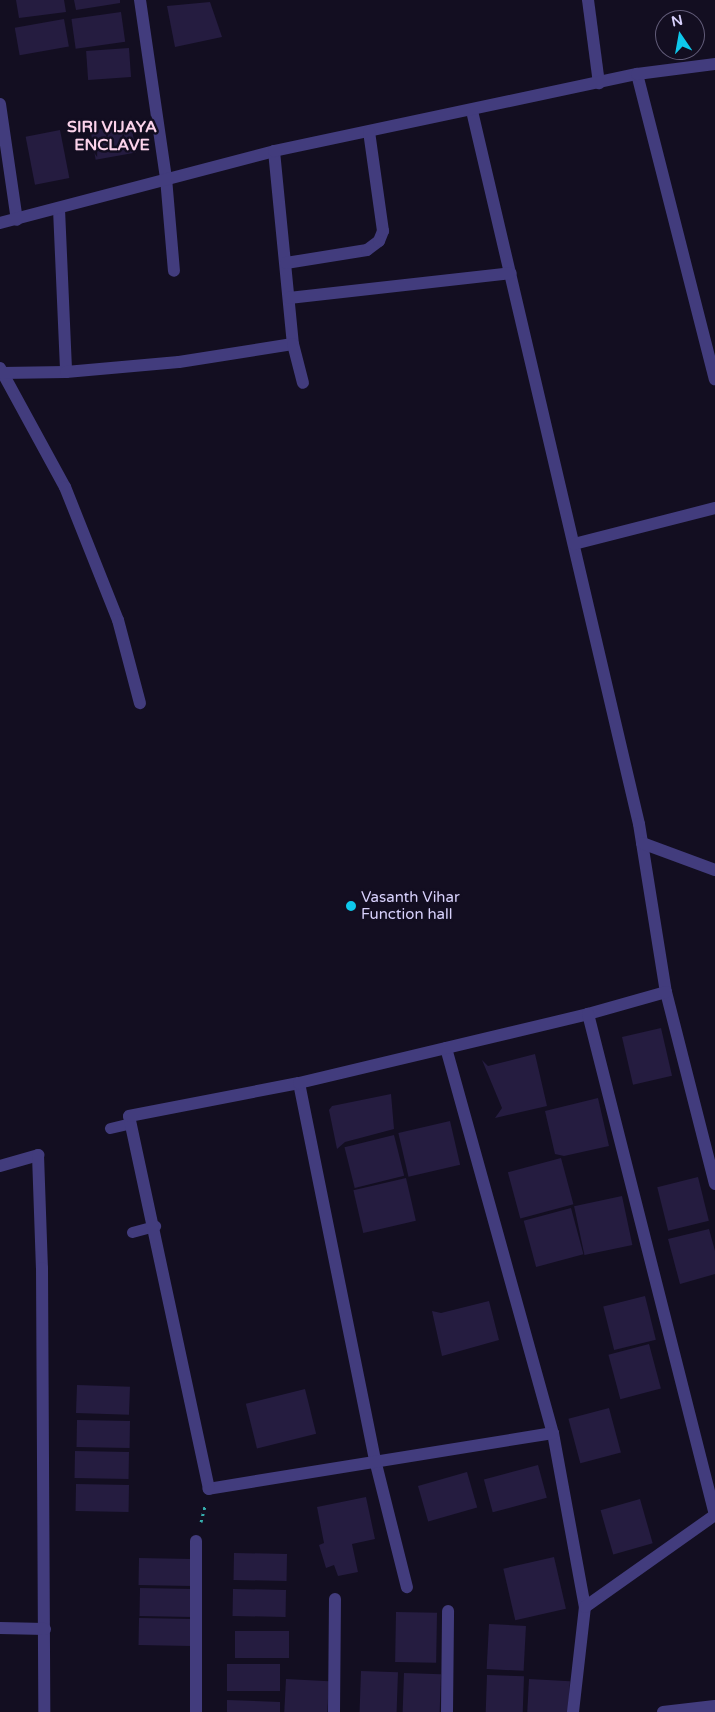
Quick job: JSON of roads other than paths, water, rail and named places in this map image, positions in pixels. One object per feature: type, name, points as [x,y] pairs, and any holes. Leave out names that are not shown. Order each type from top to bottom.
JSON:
[{"type":"street","points":[[140,0],[166,178],[174,271]]},
{"type":"street","points":[[588,0],[599,83]]},
{"type":"street","points":[[0,223],[274,151],[472,111],[637,74],[715,64]]},
{"type":"street","points":[[637,74],[715,379]]},
{"type":"street","points":[[0,104],[17,220]]},
{"type":"street","points":[[472,111],[642,843],[666,992],[715,1184]]},
{"type":"street","points":[[286,263],[367,250],[379,241],[383,232],[369,132]]},
{"type":"street","points":[[274,151],[294,344],[303,382]]},
{"type":"street","points":[[59,209],[66,372]]},
{"type":"street","points":[[289,298],[511,273]]},
{"type":"street","points":[[1,370],[66,372],[179,362],[294,344]]},
{"type":"street","points":[[1,370],[65,487],[118,620],[140,703]]},
{"type":"street","points":[[574,544],[715,508]]},
{"type":"street","points":[[642,843],[715,870]]},
{"type":"street","points":[[553,1433],[376,1464],[209,1489],[155,1226],[128,1124],[129,1116],[135,1113],[299,1083],[588,1014],[666,992]]},
{"type":"street","points":[[585,1607],[715,1515],[588,1014]]},
{"type":"street","points":[[446,1048],[553,1433],[585,1607],[572,1712]]},
{"type":"street","points":[[299,1083],[376,1464],[407,1587]]},
{"type":"street","points":[[0,1166],[38,1155],[42,1268],[44,1712]]},
{"type":"street","points":[[196,1541],[196,1712]]},
{"type":"street","points":[[334,1599],[334,1712]]},
{"type":"street","points":[[447,1712],[448,1611]]},
{"type":"street","points":[[0,1628],[44,1629]]},
{"type":"street","points":[[663,1712],[715,1706]]},
{"type":"lane","points":[[110,1128],[128,1124]]},
{"type":"lane","points":[[132,1232],[155,1226]]},
{"type":"place","name":"Vasanth Vihar Function hall","points":[[351,906]]},
{"type":"district","name":"SIRI VIJAYA ENCLAVE","points":[[112,136]]}]
